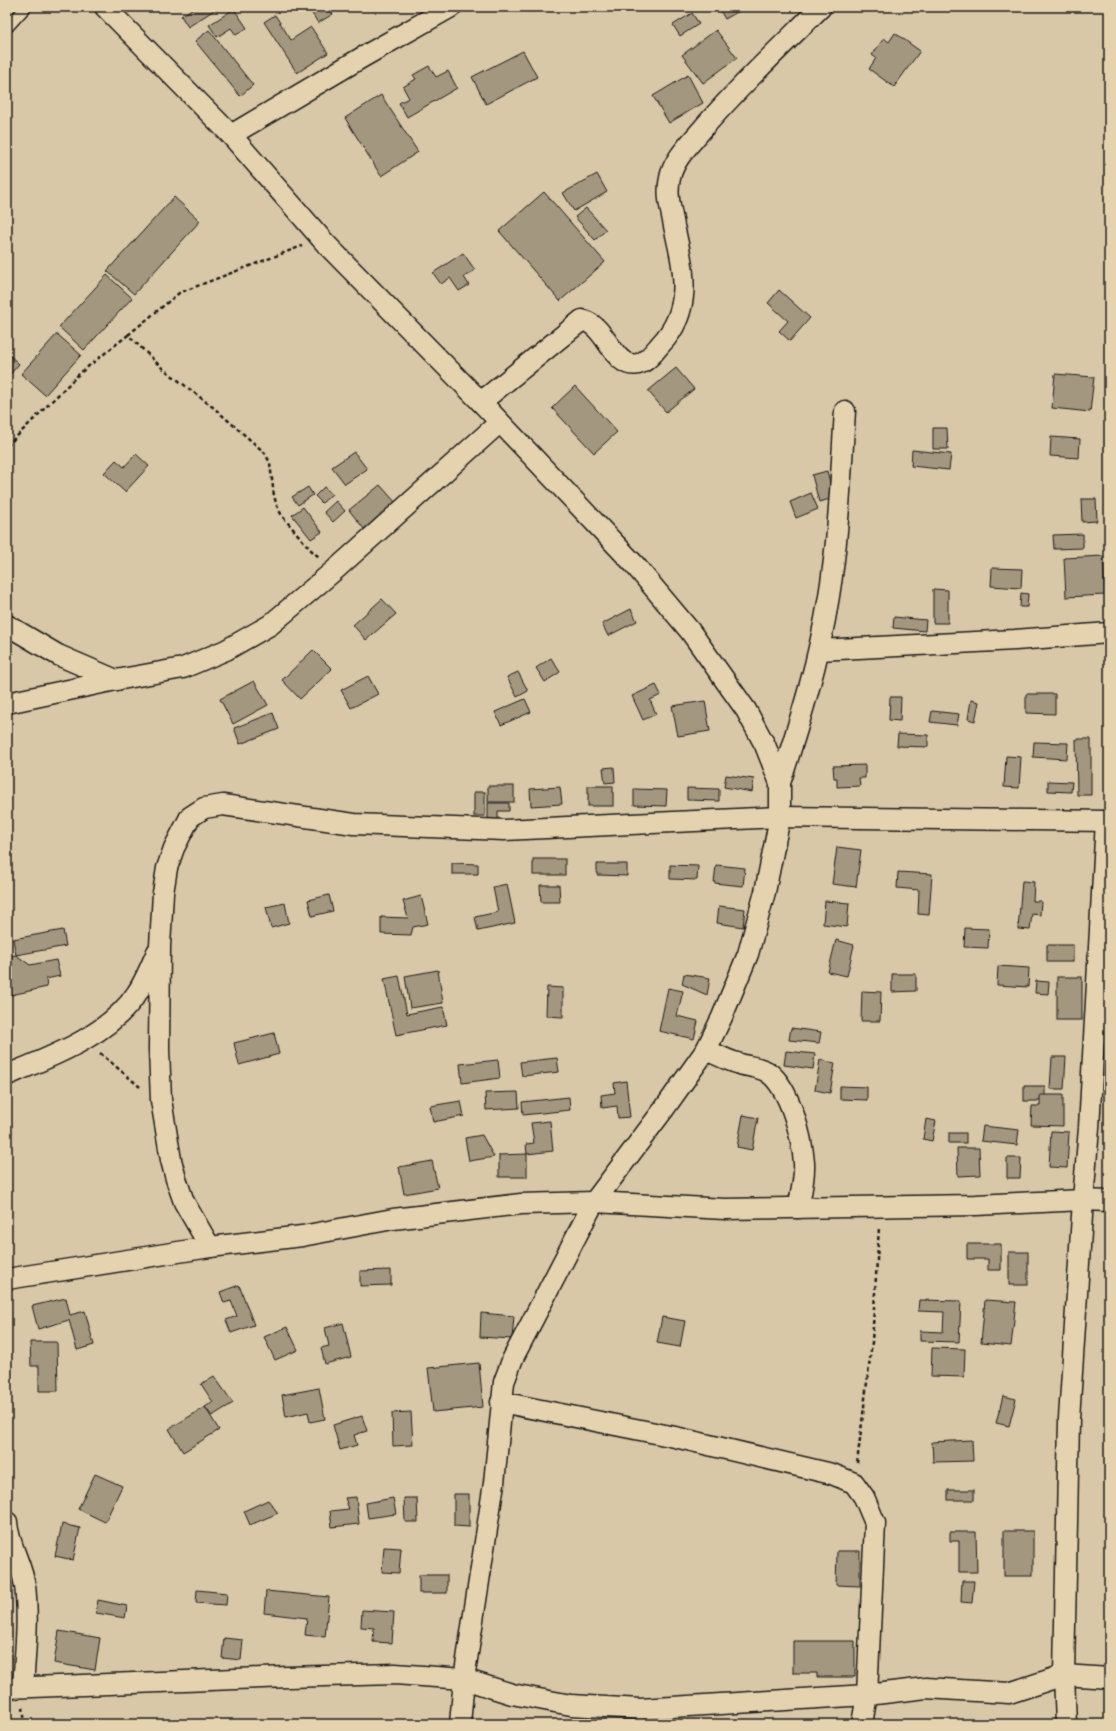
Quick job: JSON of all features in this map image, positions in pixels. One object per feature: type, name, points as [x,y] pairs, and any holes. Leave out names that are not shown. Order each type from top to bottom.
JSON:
[{"type":"street","points":[[105,7],[231,135],[326,244],[481,402],[499,423],[634,564],[690,632],[746,710],[765,745],[780,783]]},
{"type":"street","points":[[231,135],[451,7]]},
{"type":"street","points":[[481,402],[582,320],[595,326],[621,360],[628,365],[636,365],[643,362],[666,339],[680,317],[684,292],[677,239],[667,194],[670,176],[681,154],[717,112],[821,7]]},
{"type":"street","points":[[460,1724],[464,1679],[494,1483],[504,1382],[513,1358],[594,1202],[660,1115],[706,1050],[722,1017],[748,954],[765,892],[780,817],[780,783],[809,691],[830,594],[837,533],[845,411]]},
{"type":"street","points":[[7,703],[116,680],[183,668],[226,650],[270,625],[336,569],[499,423]]},
{"type":"street","points":[[7,625],[58,655],[116,680]]},
{"type":"street","points":[[819,650],[1015,640],[1109,632]]},
{"type":"street","points":[[210,1248],[184,1202],[171,1160],[161,1100],[159,1048],[160,946],[166,868],[174,848],[190,817],[204,808],[223,805],[354,824],[504,830],[780,817],[1107,821],[1089,1128],[1069,1418],[1064,1675],[1066,1724]]},
{"type":"street","points":[[7,1075],[58,1054],[88,1039],[118,1015],[130,1004],[138,993],[160,946]]},
{"type":"street","points":[[706,1050],[737,1064],[759,1068],[768,1073],[781,1087],[789,1104],[801,1144],[804,1164],[798,1208]]},
{"type":"street","points":[[7,1279],[210,1248],[302,1236],[393,1218],[521,1204],[594,1202],[725,1209],[976,1205],[1083,1200],[1109,1201]]},
{"type":"street","points":[[501,1402],[675,1437],[832,1474],[854,1483],[864,1497],[875,1524],[867,1695],[862,1724]]},
{"type":"street","points":[[7,1522],[8,1534],[24,1584],[26,1609],[15,1688],[394,1674],[464,1679],[512,1694],[639,1716],[867,1695],[926,1688],[1009,1693],[1064,1675],[1109,1678]]},
{"type":"lane","points":[[7,28],[26,7]]},
{"type":"path","points":[[7,446],[80,372],[178,294],[301,246],[326,244]]},
{"type":"path","points":[[128,335],[161,367],[214,408],[265,453],[270,464],[274,496],[282,516],[311,550],[336,569]]},
{"type":"path","points":[[88,1039],[100,1053],[142,1089],[161,1100]]},
{"type":"path","points":[[854,1483],[872,1342],[881,1206]]},
{"type":"building","points":[[195,7],[219,7],[188,27],[181,16]]},
{"type":"building","points":[[308,7],[328,7],[333,14],[318,23]]},
{"type":"building","points":[[718,7],[746,7],[725,19]]},
{"type":"building","points":[[234,9],[247,28],[236,35],[231,28],[217,37],[209,25]]},
{"type":"building","points":[[692,13],[699,24],[680,36],[673,25]]},
{"type":"building","points":[[275,15],[291,40],[311,27],[328,53],[297,73],[264,22]]},
{"type":"building","points":[[209,30],[253,85],[240,96],[195,41]]},
{"type":"building","points":[[716,30],[737,58],[703,83],[682,55]]},
{"type":"building","points":[[895,33],[920,51],[894,87],[869,69],[876,58],[872,55],[884,38],[889,42]]},
{"type":"building","points":[[523,51],[537,77],[486,104],[472,77]]},
{"type":"building","points":[[429,66],[436,77],[448,71],[457,88],[407,117],[399,103],[409,98],[403,87],[416,79],[413,75]]},
{"type":"building","points":[[688,75],[703,103],[669,123],[653,96]]},
{"type":"building","points":[[381,95],[418,152],[381,176],[345,118]]},
{"type":"building","points":[[597,174],[607,192],[574,211],[563,193]]},
{"type":"building","points":[[544,192],[605,262],[560,301],[499,231]]},
{"type":"building","points":[[174,197],[200,221],[134,294],[107,271]]},
{"type":"building","points":[[586,208],[606,230],[595,240],[575,217]]},
{"type":"building","points":[[463,253],[475,270],[464,277],[469,285],[459,291],[450,278],[441,284],[433,273]]},
{"type":"building","points":[[107,275],[132,298],[84,350],[59,327]]},
{"type":"building","points":[[779,290],[810,318],[790,341],[779,331],[788,321],[768,303]]},
{"type":"building","points":[[57,334],[81,355],[45,395],[21,374]]},
{"type":"building","points":[[7,353],[19,364],[7,378]]},
{"type":"building","points":[[676,368],[694,389],[666,412],[648,391]]},
{"type":"building","points":[[1055,374],[1094,377],[1090,412],[1052,408]]},
{"type":"building","points":[[575,386],[617,432],[594,453],[552,408]]},
{"type":"building","points":[[933,428],[947,428],[948,449],[933,449]]},
{"type":"building","points":[[1051,437],[1080,439],[1079,458],[1050,456]]},
{"type":"building","points":[[912,450],[951,454],[949,470],[911,466]]},
{"type":"building","points":[[354,452],[367,469],[345,484],[332,467]]},
{"type":"building","points":[[136,454],[149,466],[125,492],[104,473],[116,460],[124,467]]},
{"type":"building","points":[[827,471],[834,498],[819,502],[812,475]]},
{"type":"building","points":[[380,485],[396,503],[364,529],[349,510]]},
{"type":"building","points":[[308,487],[313,495],[298,505],[292,497]]},
{"type":"building","points":[[324,487],[332,494],[322,503],[315,496]]},
{"type":"building","points":[[811,493],[818,509],[796,518],[790,502]]},
{"type":"building","points":[[1081,499],[1096,499],[1097,521],[1082,522]]},
{"type":"building","points":[[336,501],[345,511],[333,522],[324,512]]},
{"type":"building","points":[[303,507],[322,532],[311,539],[292,515]]},
{"type":"building","points":[[1083,534],[1083,548],[1054,549],[1053,535]]},
{"type":"building","points":[[1103,556],[1105,595],[1066,597],[1064,558]]},
{"type":"building","points":[[992,568],[1022,569],[1021,588],[991,586]]},
{"type":"building","points":[[933,589],[948,590],[948,623],[933,623]]},
{"type":"building","points":[[1021,593],[1028,594],[1027,607],[1020,607]]},
{"type":"building","points":[[382,599],[396,614],[366,640],[353,625]]},
{"type":"building","points":[[631,609],[637,621],[608,636],[602,624]]},
{"type":"building","points":[[894,617],[926,620],[925,631],[893,628]]},
{"type":"building","points":[[313,650],[332,669],[300,699],[282,680]]},
{"type":"building","points":[[551,658],[560,672],[545,682],[536,668]]},
{"type":"building","points":[[518,672],[528,691],[517,697],[507,677]]},
{"type":"building","points":[[368,676],[378,694],[351,708],[341,690]]},
{"type":"building","points":[[254,681],[268,705],[233,724],[220,699]]},
{"type":"building","points":[[656,685],[661,695],[650,700],[656,714],[643,720],[632,696]]},
{"type":"building","points":[[1026,694],[1055,694],[1055,714],[1026,713]]},
{"type":"building","points":[[890,697],[901,697],[900,721],[889,720]]},
{"type":"building","points":[[525,699],[531,712],[501,725],[495,712]]},
{"type":"building","points":[[971,700],[979,702],[975,721],[968,719]]},
{"type":"building","points":[[705,701],[710,731],[678,736],[672,706]]},
{"type":"building","points":[[932,711],[959,714],[957,725],[930,722]]},
{"type":"building","points":[[273,713],[279,729],[240,744],[234,728]]},
{"type":"building","points":[[898,734],[928,735],[928,747],[897,746]]},
{"type":"building","points":[[1076,739],[1091,739],[1091,795],[1077,795]]},
{"type":"building","points":[[1034,742],[1068,743],[1067,759],[1033,757]]},
{"type":"building","points":[[1006,756],[1021,757],[1019,788],[1004,787]]},
{"type":"building","points":[[865,765],[865,778],[859,778],[860,786],[837,787],[837,778],[834,778],[833,766]]},
{"type":"building","points":[[614,767],[615,782],[605,783],[603,768]]},
{"type":"building","points":[[726,775],[754,779],[752,792],[724,787]]},
{"type":"building","points":[[1048,781],[1072,782],[1071,792],[1048,791]]},
{"type":"building","points":[[488,786],[514,786],[514,802],[488,802]]},
{"type":"building","points":[[588,786],[613,786],[613,806],[588,806]]},
{"type":"building","points":[[560,787],[562,804],[531,806],[530,789]]},
{"type":"building","points":[[687,788],[719,789],[719,801],[687,800]]},
{"type":"building","points":[[634,789],[667,790],[666,806],[634,805]]},
{"type":"building","points":[[474,792],[485,792],[485,816],[474,816]]},
{"type":"building","points":[[488,803],[509,803],[509,811],[498,811],[498,820],[488,820]]},
{"type":"building","points":[[837,847],[861,850],[856,887],[832,884]]},
{"type":"building","points":[[533,859],[565,859],[565,875],[533,875]]},
{"type":"building","points":[[452,863],[478,864],[478,874],[452,874]]},
{"type":"building","points":[[597,864],[627,864],[627,876],[597,875]]},
{"type":"building","points":[[670,865],[698,866],[697,880],[670,879]]},
{"type":"building","points":[[716,865],[745,868],[743,886],[714,883]]},
{"type":"building","points":[[898,872],[932,874],[929,915],[918,914],[919,890],[897,888]]},
{"type":"building","points":[[1022,881],[1034,882],[1033,901],[1041,901],[1040,915],[1032,914],[1030,930],[1018,929]]},
{"type":"building","points":[[507,884],[515,923],[478,931],[475,917],[498,912],[493,887]]},
{"type":"building","points":[[540,885],[559,885],[560,902],[541,902]]},
{"type":"building","points":[[329,895],[333,911],[312,916],[308,900]]},
{"type":"building","points":[[421,896],[428,924],[413,927],[411,935],[381,934],[381,917],[408,918],[403,901]]},
{"type":"building","points":[[825,901],[849,903],[847,927],[823,924]]},
{"type":"building","points":[[285,903],[289,923],[271,928],[266,907]]},
{"type":"building","points":[[719,906],[745,909],[743,927],[717,923]]},
{"type":"building","points":[[965,928],[989,929],[988,948],[964,947]]},
{"type":"building","points":[[63,930],[66,946],[16,955],[13,939]]},
{"type":"building","points":[[836,940],[854,945],[847,976],[828,972]]},
{"type":"building","points":[[1047,945],[1073,945],[1073,962],[1047,962]]},
{"type":"building","points":[[16,955],[30,965],[56,960],[60,976],[46,979],[47,987],[7,996],[7,957]]},
{"type":"building","points":[[998,966],[1029,968],[1028,987],[997,985]]},
{"type":"building","points":[[438,970],[443,1003],[410,1008],[405,976]]},
{"type":"building","points":[[684,974],[710,978],[707,995],[682,984]]},
{"type":"building","points":[[892,974],[916,974],[916,991],[892,992]]},
{"type":"building","points":[[399,976],[407,1014],[443,1007],[447,1025],[396,1035],[384,979]]},
{"type":"building","points":[[1057,977],[1082,977],[1082,1020],[1057,1020]]},
{"type":"building","points":[[1036,981],[1049,982],[1048,994],[1035,993]]},
{"type":"building","points":[[547,987],[563,988],[563,1017],[546,1016]]},
{"type":"building","points":[[668,988],[683,991],[677,1016],[698,1021],[694,1039],[659,1031]]},
{"type":"building","points":[[862,991],[881,992],[880,1021],[861,1021]]},
{"type":"building","points":[[791,1028],[821,1032],[819,1043],[789,1040]]},
{"type":"building","points":[[274,1033],[279,1054],[239,1065],[234,1043]]},
{"type":"building","points":[[786,1051],[815,1054],[813,1069],[784,1065]]},
{"type":"building","points":[[1052,1057],[1066,1057],[1064,1089],[1050,1089]]},
{"type":"building","points":[[557,1058],[559,1072],[522,1076],[520,1062]]},
{"type":"building","points":[[498,1060],[500,1078],[462,1083],[460,1064]]},
{"type":"building","points":[[820,1060],[835,1063],[830,1093],[815,1090]]},
{"type":"building","points":[[626,1081],[630,1117],[618,1118],[617,1106],[602,1108],[601,1095],[615,1093],[614,1083]]},
{"type":"building","points":[[840,1086],[867,1087],[867,1100],[840,1099]]},
{"type":"building","points":[[1024,1086],[1045,1086],[1045,1101],[1024,1101]]},
{"type":"building","points":[[518,1092],[519,1108],[486,1110],[485,1093]]},
{"type":"building","points":[[1040,1095],[1063,1095],[1063,1126],[1031,1125],[1032,1106],[1040,1106]]},
{"type":"building","points":[[569,1097],[570,1110],[523,1115],[522,1102]]},
{"type":"building","points":[[461,1101],[464,1116],[433,1122],[430,1106]]},
{"type":"building","points":[[743,1115],[758,1118],[752,1150],[737,1147]]},
{"type":"building","points":[[926,1119],[936,1121],[932,1141],[923,1139]]},
{"type":"building","points":[[550,1121],[553,1151],[527,1154],[526,1144],[534,1143],[531,1123]]},
{"type":"building","points":[[983,1126],[1019,1130],[1017,1145],[981,1141]]},
{"type":"building","points":[[1051,1131],[1069,1132],[1067,1168],[1049,1167]]},
{"type":"building","points":[[949,1133],[966,1133],[966,1143],[949,1143]]},
{"type":"building","points":[[482,1135],[494,1157],[469,1161],[465,1138]]},
{"type":"building","points":[[957,1148],[979,1148],[980,1175],[958,1176]]},
{"type":"building","points":[[527,1154],[527,1177],[499,1177],[499,1155]]},
{"type":"building","points":[[1007,1158],[1021,1158],[1020,1178],[1007,1178]]},
{"type":"building","points":[[432,1161],[438,1188],[404,1194],[399,1167]]},
{"type":"building","points":[[967,1244],[1001,1244],[1001,1270],[988,1270],[988,1259],[967,1259]]},
{"type":"building","points":[[1009,1252],[1028,1252],[1028,1285],[1009,1285]]},
{"type":"building","points":[[391,1270],[391,1285],[360,1286],[360,1271]]},
{"type":"building","points":[[239,1285],[254,1325],[231,1333],[226,1320],[237,1316],[231,1301],[224,1303],[220,1292]]},
{"type":"building","points":[[66,1298],[70,1315],[85,1311],[94,1345],[77,1350],[69,1320],[38,1329],[32,1306]]},
{"type":"building","points":[[919,1300],[961,1301],[959,1342],[920,1341],[920,1331],[943,1332],[944,1312],[918,1311]]},
{"type":"building","points":[[985,1300],[1016,1302],[1011,1346],[981,1343]]},
{"type":"building","points":[[481,1313],[514,1316],[512,1339],[480,1337]]},
{"type":"building","points":[[662,1317],[685,1321],[680,1347],[657,1343]]},
{"type":"building","points":[[343,1323],[351,1357],[325,1364],[321,1348],[329,1346],[325,1328]]},
{"type":"building","points":[[287,1327],[298,1350],[275,1360],[264,1337]]},
{"type":"building","points":[[30,1342],[57,1342],[58,1391],[39,1391],[39,1366],[31,1366]]},
{"type":"building","points":[[932,1348],[965,1349],[964,1377],[931,1376]]},
{"type":"building","points":[[479,1363],[483,1407],[433,1412],[428,1368]]},
{"type":"building","points":[[214,1376],[233,1403],[212,1416],[205,1407],[213,1402],[201,1384]]},
{"type":"building","points":[[319,1388],[325,1419],[310,1422],[308,1412],[286,1417],[282,1395]]},
{"type":"building","points":[[1003,1396],[1016,1399],[1009,1426],[996,1423]]},
{"type":"building","points":[[205,1407],[219,1430],[183,1452],[169,1429]]},
{"type":"building","points":[[411,1412],[413,1445],[393,1446],[392,1413]]},
{"type":"building","points":[[362,1416],[367,1431],[354,1435],[357,1445],[340,1450],[333,1425]]},
{"type":"building","points":[[972,1440],[973,1461],[933,1462],[932,1442]]},
{"type":"building","points":[[95,1474],[122,1486],[105,1522],[78,1509]]},
{"type":"building","points":[[948,1490],[974,1490],[974,1500],[948,1500]]},
{"type":"building","points":[[454,1494],[469,1494],[469,1527],[454,1526]]},
{"type":"building","points":[[356,1497],[359,1524],[332,1527],[330,1511],[349,1509],[345,1498]]},
{"type":"building","points":[[393,1498],[396,1514],[368,1518],[366,1503]]},
{"type":"building","points":[[404,1498],[417,1498],[418,1522],[405,1522]]},
{"type":"building","points":[[268,1500],[278,1513],[250,1525],[244,1511]]},
{"type":"building","points":[[62,1524],[80,1528],[73,1560],[55,1556]]},
{"type":"building","points":[[1004,1531],[1033,1531],[1033,1576],[1004,1576]]},
{"type":"building","points":[[950,1532],[976,1532],[977,1572],[959,1572],[959,1541],[950,1541]]},
{"type":"building","points":[[384,1547],[401,1548],[399,1573],[382,1572]]},
{"type":"building","points":[[837,1551],[860,1551],[860,1586],[836,1585]]},
{"type":"building","points":[[419,1575],[447,1575],[447,1593],[419,1593]]},
{"type":"building","points":[[962,1581],[974,1581],[972,1603],[961,1602]]},
{"type":"building","points":[[197,1590],[227,1593],[226,1605],[196,1603]]},
{"type":"building","points":[[266,1591],[329,1597],[325,1637],[305,1635],[307,1618],[264,1613]]},
{"type":"building","points":[[98,1600],[127,1606],[125,1618],[96,1613]]},
{"type":"building","points":[[362,1610],[394,1612],[392,1643],[373,1642],[374,1628],[361,1627]]},
{"type":"building","points":[[59,1631],[100,1638],[95,1670],[54,1663]]},
{"type":"building","points":[[224,1638],[243,1640],[241,1660],[222,1658]]},
{"type":"building","points":[[793,1641],[855,1641],[855,1677],[817,1677],[817,1673],[793,1673]]}]
